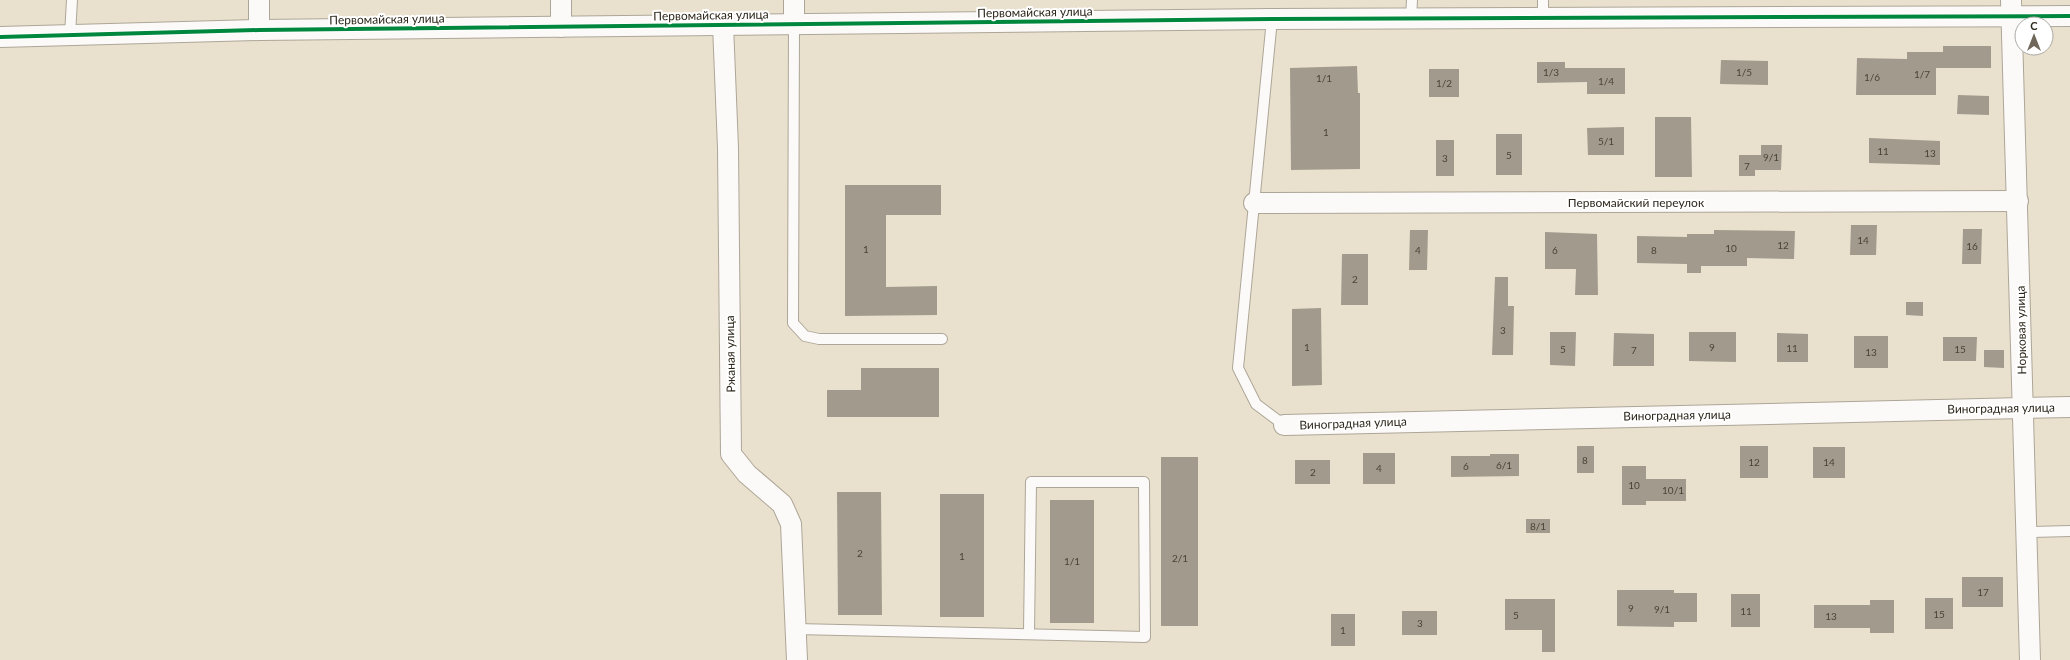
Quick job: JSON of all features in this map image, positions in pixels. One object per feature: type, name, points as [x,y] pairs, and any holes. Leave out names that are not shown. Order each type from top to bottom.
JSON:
[{"type":"street","points":[[259,0],[259,30]]},
{"type":"street","points":[[561,0],[561,27]]},
{"type":"street","points":[[794,0],[794,24]]},
{"type":"street","name":"Первомайская улица","points":[[0,37],[259,30],[1272,19],[1411,9],[2011,8],[2070,16]]},
{"type":"street","name":"Норковая улица","points":[[2011,8],[2018,201],[2030,660]]},
{"type":"street","name":"Ржаная улица","points":[[723,25],[728,148],[731,454],[747,474],[782,504],[792,524],[798,660]]},
{"type":"street","name":"Первомайский переулок","points":[[1254,203],[2018,201]]},
{"type":"street","name":"Виноградная улица","points":[[1284,425],[2070,407]]},
{"type":"lane","points":[[70,35],[72,0]]},
{"type":"lane","points":[[1272,19],[1238,368],[1256,404],[1284,425]]},
{"type":"lane","points":[[794,24],[793,323],[805,336],[819,339],[942,339]]},
{"type":"lane","points":[[796,629],[1029,633],[1145,637],[1144,482],[1031,482],[1029,633]]},
{"type":"lane","points":[[2027,532],[2070,531]]},
{"type":"building","points":[[1943,46],[1991,46],[1991,68],[1936,68],[1936,95],[1856,95],[1857,58],[1907,59],[1907,52],[1943,52]]},
{"type":"building","points":[[1721,60],[1768,61],[1768,85],[1720,84]]},
{"type":"building","points":[[1537,62],[1565,62],[1565,68],[1625,68],[1625,94],[1587,94],[1587,82],[1537,83]]},
{"type":"building","points":[[1357,66],[1358,93],[1360,93],[1360,169],[1291,170],[1290,68]]},
{"type":"building","points":[[1429,69],[1459,69],[1459,97],[1429,97]]},
{"type":"building","points":[[1958,95],[1989,96],[1989,115],[1957,114]]},
{"type":"building","points":[[1655,117],[1691,117],[1692,177],[1655,177]]},
{"type":"building","points":[[1624,127],[1624,155],[1588,155],[1587,128]]},
{"type":"building","points":[[1496,134],[1522,134],[1522,175],[1496,175]]},
{"type":"building","points":[[1869,138],[1940,141],[1940,165],[1869,163]]},
{"type":"building","points":[[1436,140],[1454,140],[1454,176],[1436,176]]},
{"type":"building","points":[[1761,145],[1782,145],[1781,170],[1755,170],[1755,176],[1739,176],[1739,155],[1761,155]]},
{"type":"building","points":[[845,185],[941,185],[941,215],[886,215],[886,287],[937,286],[937,315],[845,316]]},
{"type":"building","points":[[1851,225],[1877,225],[1876,255],[1850,255]]},
{"type":"building","points":[[1963,229],[1982,229],[1981,264],[1962,264]]},
{"type":"building","points":[[1410,230],[1428,230],[1427,270],[1409,270]]},
{"type":"building","points":[[1714,230],[1795,231],[1794,259],[1747,258],[1747,266],[1701,266],[1701,273],[1687,273],[1687,264],[1637,263],[1637,236],[1687,237],[1687,234],[1714,234]]},
{"type":"building","points":[[1545,232],[1597,234],[1598,295],[1575,295],[1576,269],[1545,269]]},
{"type":"building","points":[[1342,254],[1368,254],[1368,305],[1341,305]]},
{"type":"building","points":[[1495,277],[1508,277],[1508,306],[1514,306],[1513,355],[1492,355]]},
{"type":"building","points":[[1906,302],[1923,302],[1923,316],[1906,315]]},
{"type":"building","points":[[1321,308],[1322,385],[1292,386],[1292,309]]},
{"type":"building","points":[[1550,332],[1576,332],[1575,366],[1550,365]]},
{"type":"building","points":[[1689,332],[1736,332],[1736,362],[1689,361]]},
{"type":"building","points":[[1614,333],[1654,334],[1654,366],[1613,366]]},
{"type":"building","points":[[1777,333],[1808,334],[1808,362],[1777,362]]},
{"type":"building","points":[[1854,336],[1888,336],[1888,368],[1854,368]]},
{"type":"building","points":[[1943,337],[1977,337],[1976,361],[1943,361]]},
{"type":"building","points":[[1984,350],[2004,350],[2004,368],[1984,367]]},
{"type":"building","points":[[861,368],[939,368],[939,417],[827,417],[827,390],[861,390]]},
{"type":"building","points":[[1577,446],[1594,446],[1594,473],[1577,473]]},
{"type":"building","points":[[1740,446],[1768,446],[1768,478],[1740,478]]},
{"type":"building","points":[[1813,447],[1845,447],[1845,478],[1813,478]]},
{"type":"building","points":[[1363,453],[1395,453],[1395,484],[1363,484]]},
{"type":"building","points":[[1490,454],[1519,454],[1519,476],[1451,477],[1451,456],[1490,456]]},
{"type":"building","points":[[1161,457],[1198,457],[1198,626],[1161,626]]},
{"type":"building","points":[[1295,460],[1330,460],[1330,484],[1295,484]]},
{"type":"building","points":[[1622,466],[1646,466],[1646,479],[1686,479],[1686,501],[1646,501],[1646,505],[1622,505]]},
{"type":"building","points":[[837,492],[881,492],[882,615],[838,615]]},
{"type":"building","points":[[940,494],[984,494],[984,617],[940,617]]},
{"type":"building","points":[[1050,500],[1094,500],[1094,623],[1050,623]]},
{"type":"building","points":[[1526,519],[1550,519],[1550,533],[1526,533]]},
{"type":"building","points":[[1962,577],[2003,577],[2003,607],[1962,607]]},
{"type":"building","points":[[1617,590],[1674,590],[1674,593],[1697,593],[1697,622],[1674,622],[1674,627],[1617,626]]},
{"type":"building","points":[[1731,594],[1760,594],[1760,627],[1731,627]]},
{"type":"building","points":[[1925,598],[1953,598],[1953,629],[1925,629]]},
{"type":"building","points":[[1505,599],[1555,599],[1555,652],[1542,652],[1542,630],[1505,630]]},
{"type":"building","points":[[1870,600],[1894,600],[1894,633],[1870,633],[1870,628],[1814,628],[1814,605],[1870,605]]},
{"type":"building","points":[[1402,611],[1437,611],[1437,635],[1402,635]]},
{"type":"building","points":[[1331,614],[1355,614],[1355,646],[1331,646]]},
{"type":"cycle path","points":[[0,37],[259,30],[1272,19],[2070,16]]}]
